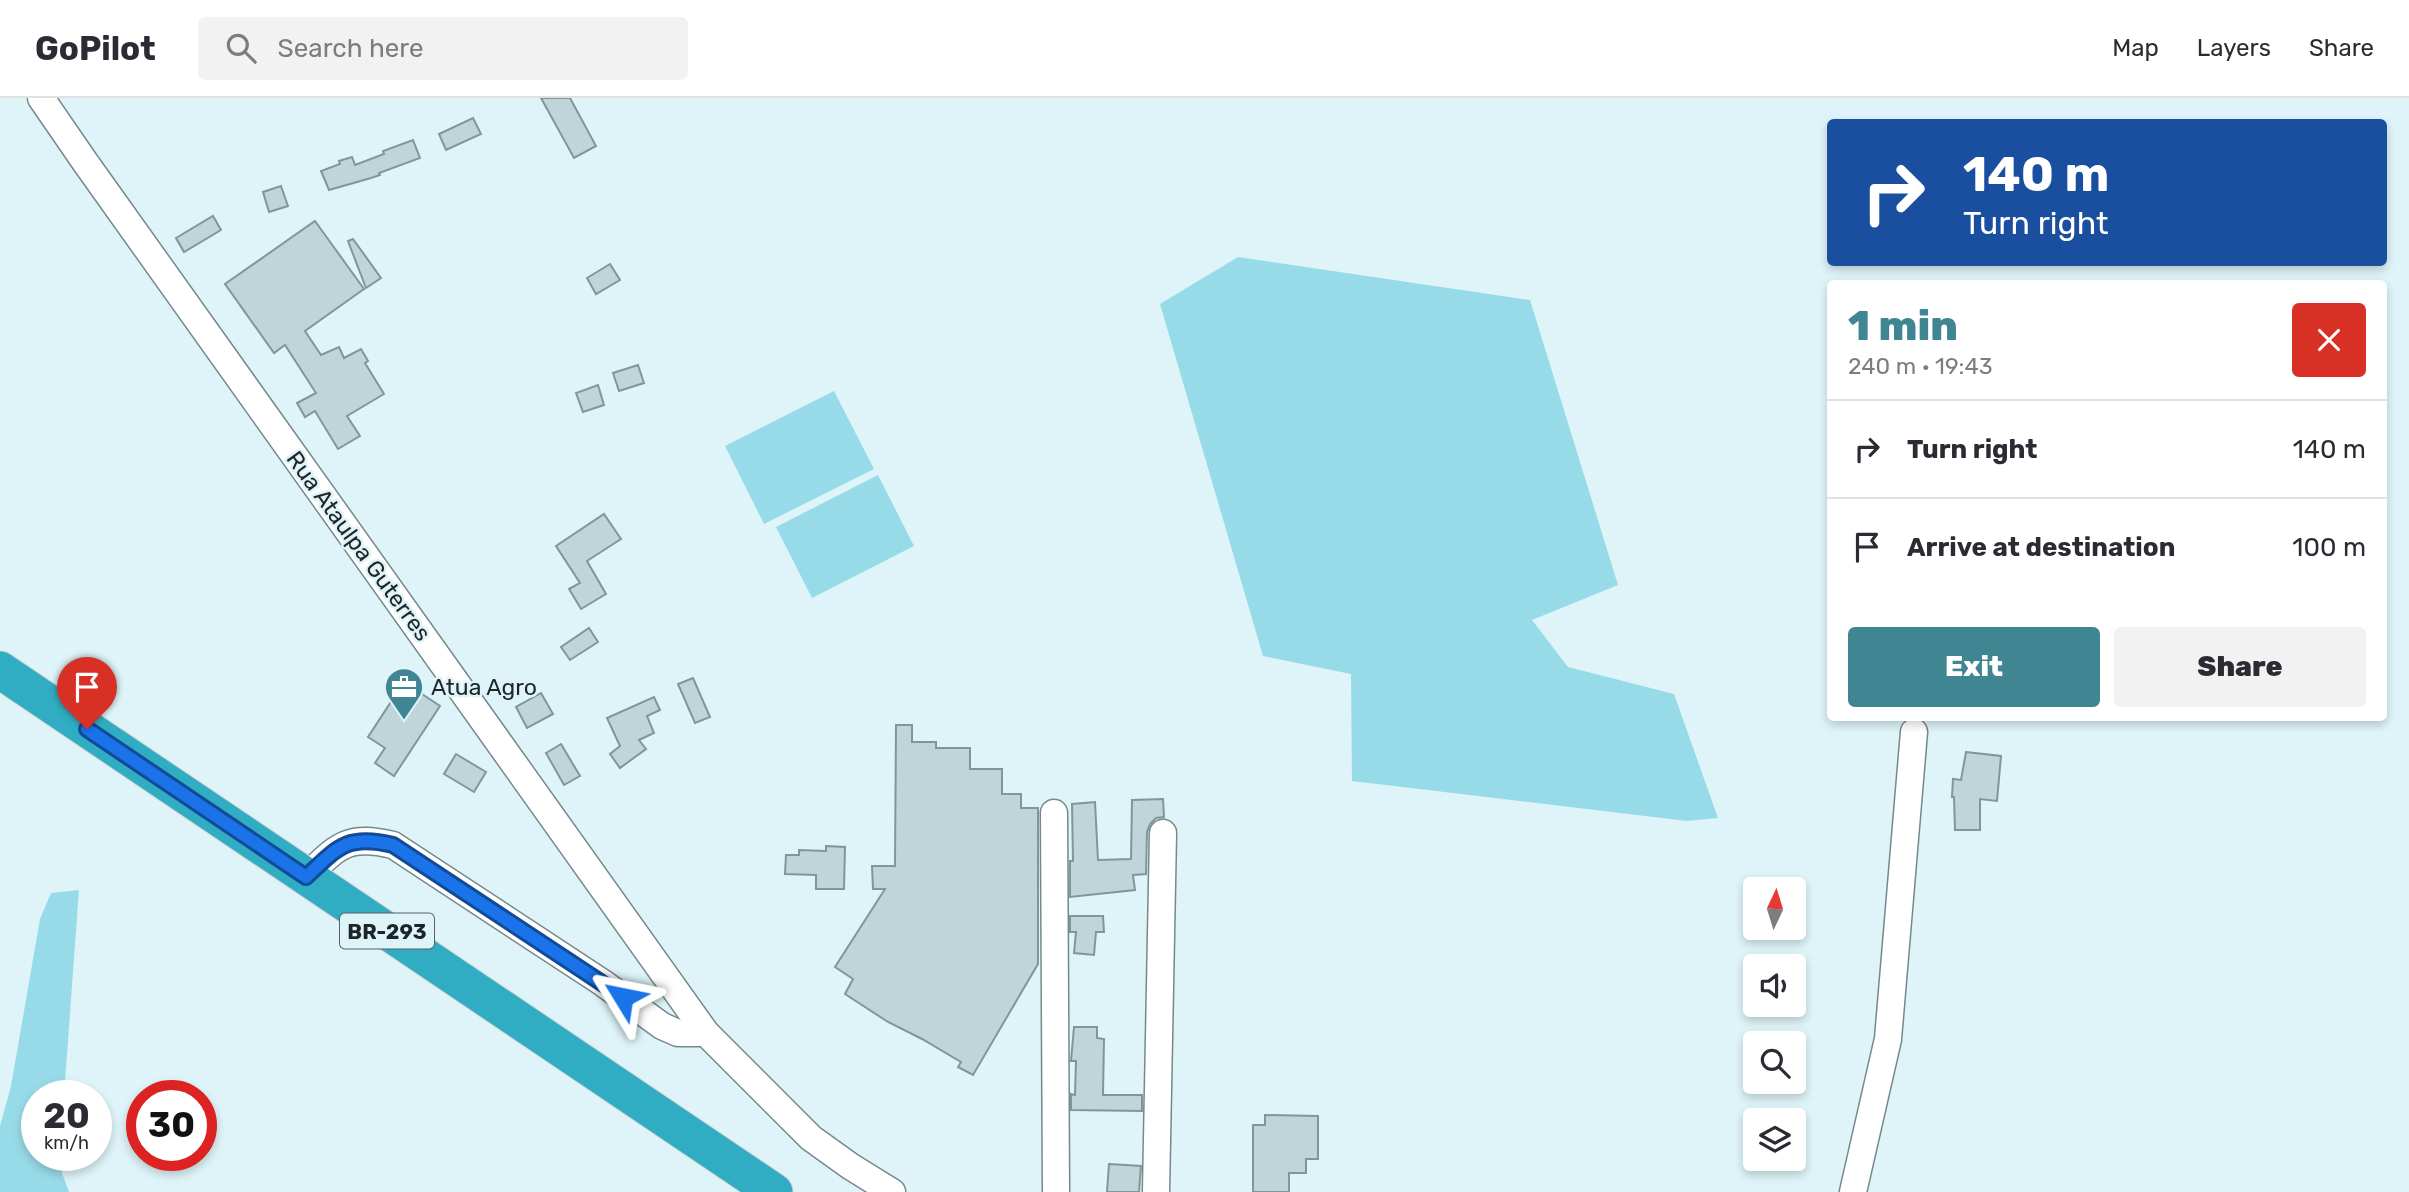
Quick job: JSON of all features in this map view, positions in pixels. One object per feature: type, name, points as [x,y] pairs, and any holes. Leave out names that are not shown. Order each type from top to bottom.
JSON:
[{"type":"highway","name":"BR-293","points":[[0,670],[774,1192]]},
{"type":"street","name":"Rua Ataulpa Guterres","points":[[41,98],[706,1033],[811,1138],[892,1192]]},
{"type":"street","points":[[1853,1192],[1888,1040],[1914,732]]},
{"type":"street","points":[[1055,813],[1056,1192]]},
{"type":"street","points":[[1156,1192],[1163,833]]},
{"type":"street","points":[[306,877],[337,847],[368,839],[393,845],[603,983],[662,1026],[678,1032],[706,1033]]},
{"type":"shaded area","points":[[1238,257],[1530,300],[1618,585],[1532,620],[1568,667],[1674,694],[1718,818],[1687,821],[1352,781],[1351,674],[1263,656],[1160,304]]},
{"type":"shaded area","points":[[834,391],[874,469],[764,524],[725,446]]},
{"type":"shaded area","points":[[878,475],[914,546],[812,598],[776,527]]},
{"type":"shaded area","points":[[79,890],[65,1080],[21,1080],[21,1171],[62,1171],[69,1192],[0,1192],[0,1126],[11,1086],[40,919],[51,893]]},
{"type":"building","points":[[541,98],[570,98],[596,146],[574,158]]},
{"type":"building","points":[[473,118],[481,134],[446,150],[439,134]]},
{"type":"building","points":[[413,140],[420,158],[379,173],[380,175],[329,190],[321,171],[352,157],[355,165]]},
{"type":"building","points":[[281,186],[288,206],[269,212],[263,192]]},
{"type":"building","points":[[213,216],[221,230],[184,252],[176,238]]},
{"type":"building","points":[[315,221],[364,289],[305,331],[321,355],[339,347],[344,358],[361,349],[368,361],[365,363],[384,394],[347,416],[360,436],[338,449],[315,411],[305,417],[297,403],[316,393],[285,345],[274,353],[225,284]]},
{"type":"building","points":[[353,239],[381,278],[366,288],[348,241]]},
{"type":"building","points":[[610,264],[620,280],[596,294],[587,278]]},
{"type":"building","points":[[638,365],[644,383],[619,391],[613,373]]},
{"type":"building","points":[[598,385],[604,405],[583,412],[576,393]]},
{"type":"building","points":[[604,514],[621,539],[587,561],[606,594],[581,609],[569,589],[580,583],[556,546]]},
{"type":"building","points":[[589,628],[598,642],[570,660],[561,647]]},
{"type":"building","points":[[693,678],[710,717],[695,723],[678,684]]},
{"type":"building","name":"Atua Agro","points":[[404,682],[440,706],[394,776],[375,763],[385,748],[368,737]]},
{"type":"building","points":[[541,693],[553,714],[527,728],[516,707]]},
{"type":"building","points":[[654,697],[660,710],[647,716],[654,733],[639,740],[646,749],[620,768],[610,754],[620,746],[607,718]]},
{"type":"building","points":[[896,725],[912,725],[912,742],[936,742],[936,748],[970,748],[970,769],[1002,769],[1002,794],[1021,794],[1021,808],[1038,808],[1038,964],[973,1075],[958,1067],[961,1062],[888,1022],[845,994],[853,979],[835,967],[885,889],[873,889],[872,866],[895,866]]},
{"type":"building","points":[[561,744],[580,776],[564,785],[546,753]]},
{"type":"building","points":[[1966,752],[2001,756],[1997,801],[1980,799],[1980,830],[1955,830],[1953,779],[1961,780]]},
{"type":"building","points":[[456,754],[486,772],[474,792],[444,774]]},
{"type":"building","points":[[1163,799],[1164,817],[1156,818],[1147,832],[1146,874],[1133,875],[1135,890],[1070,897],[1070,861],[1073,861],[1072,804],[1095,802],[1098,860],[1131,859],[1132,800]]},
{"type":"building","points":[[826,846],[845,847],[844,889],[816,889],[816,875],[785,874],[786,855],[799,855],[799,850],[826,851]]},
{"type":"building","points":[[1070,916],[1103,916],[1104,932],[1096,932],[1094,955],[1074,953],[1076,932],[1070,932]]},
{"type":"building","points":[[1074,1027],[1097,1027],[1097,1038],[1104,1039],[1103,1095],[1142,1095],[1142,1111],[1071,1110],[1071,1094],[1075,1095],[1076,1061],[1071,1061]]},
{"type":"building","points":[[1265,1115],[1318,1116],[1318,1159],[1306,1159],[1306,1173],[1289,1173],[1289,1192],[1253,1192],[1253,1125],[1265,1125]]},
{"type":"building","points":[[1109,1164],[1141,1166],[1139,1192],[1107,1192]]},
{"type":"place","name":"Atua Agro","points":[[404,721]]},
{"type":"route","points":[[87,729],[306,877],[337,847],[368,839],[393,845],[623,997]]}]
